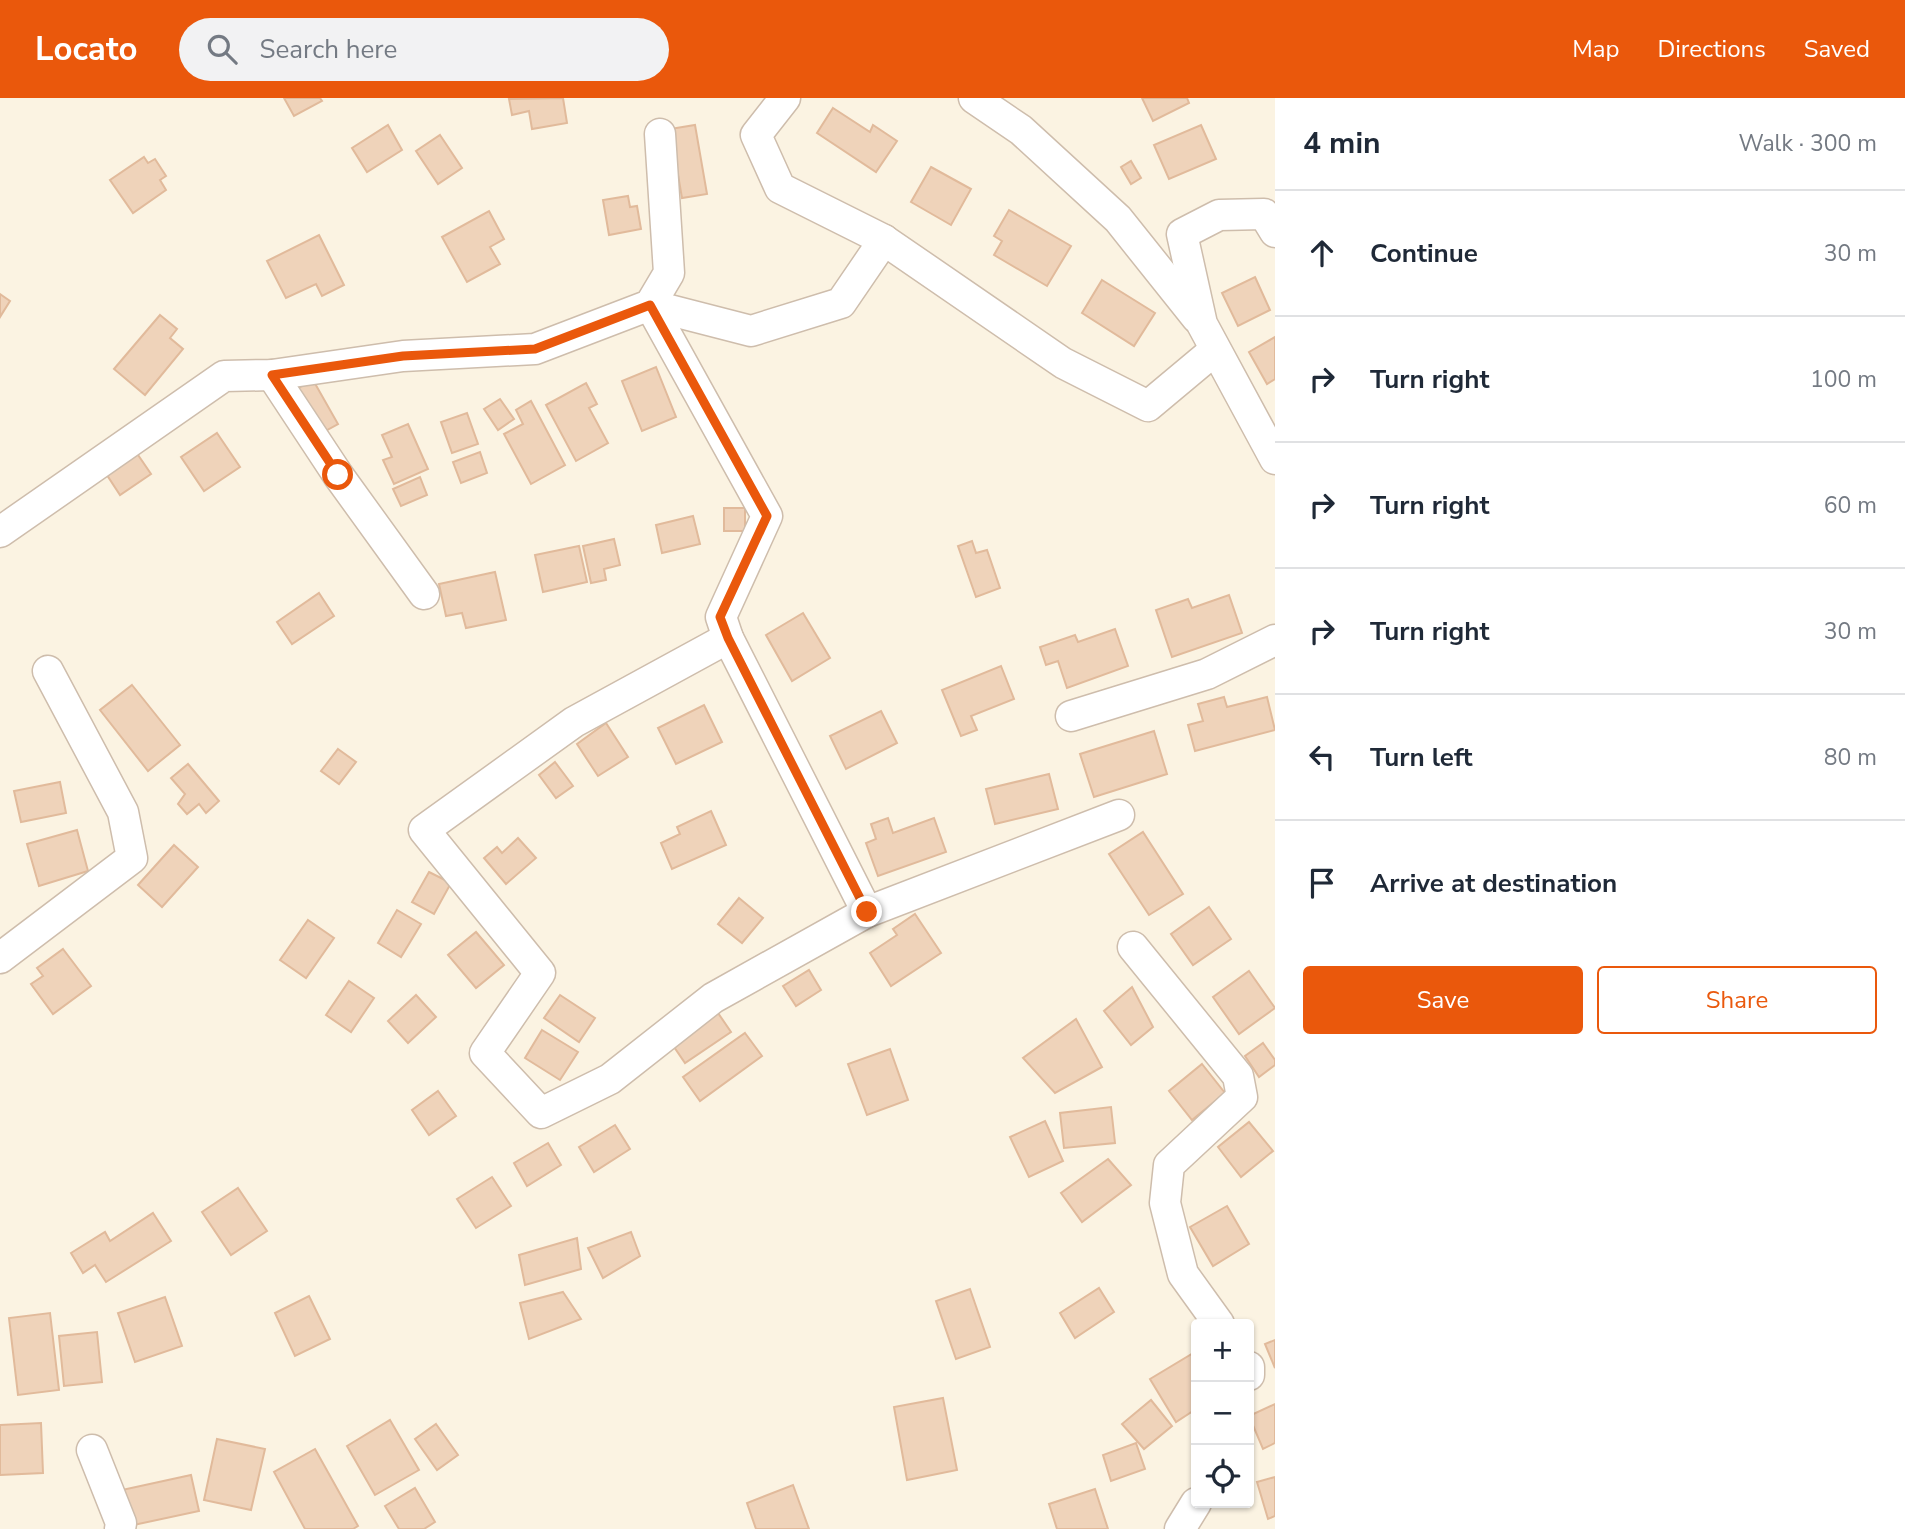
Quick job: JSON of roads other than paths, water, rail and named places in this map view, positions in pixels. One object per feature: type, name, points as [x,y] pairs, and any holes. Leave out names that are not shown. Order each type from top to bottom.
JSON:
[{"type":"street","points":[[785,98],[755,135],[780,188],[884,240],[1063,363],[1148,406],[1209,337]]},
{"type":"street","points":[[974,98],[1021,130],[1118,219],[1209,337],[1275,459]]},
{"type":"street","points":[[650,305],[669,273],[660,134]]},
{"type":"street","points":[[1209,337],[1182,234],[1219,215],[1264,214],[1275,232]]},
{"type":"street","points":[[0,532],[224,376],[272,375],[403,356],[535,349],[650,305],[751,331],[841,303],[884,240]]},
{"type":"street","points":[[650,305],[767,516],[720,617],[728,638],[867,912]]},
{"type":"street","points":[[272,375],[338,475],[424,594]]},
{"type":"street","points":[[728,638],[574,722],[424,830],[540,973],[485,1053],[541,1113],[610,1079],[713,998],[867,912],[1119,815]]},
{"type":"street","points":[[1071,716],[1207,674],[1275,640]]},
{"type":"street","points":[[0,958],[132,858],[123,812],[48,671]]},
{"type":"street","points":[[1133,947],[1238,1076],[1242,1097],[1169,1165],[1165,1203],[1183,1274],[1215,1319]]},
{"type":"street","points":[[92,1450],[121,1523],[120,1529]]},
{"type":"street","points":[[1180,1529],[1193,1508]]}]
